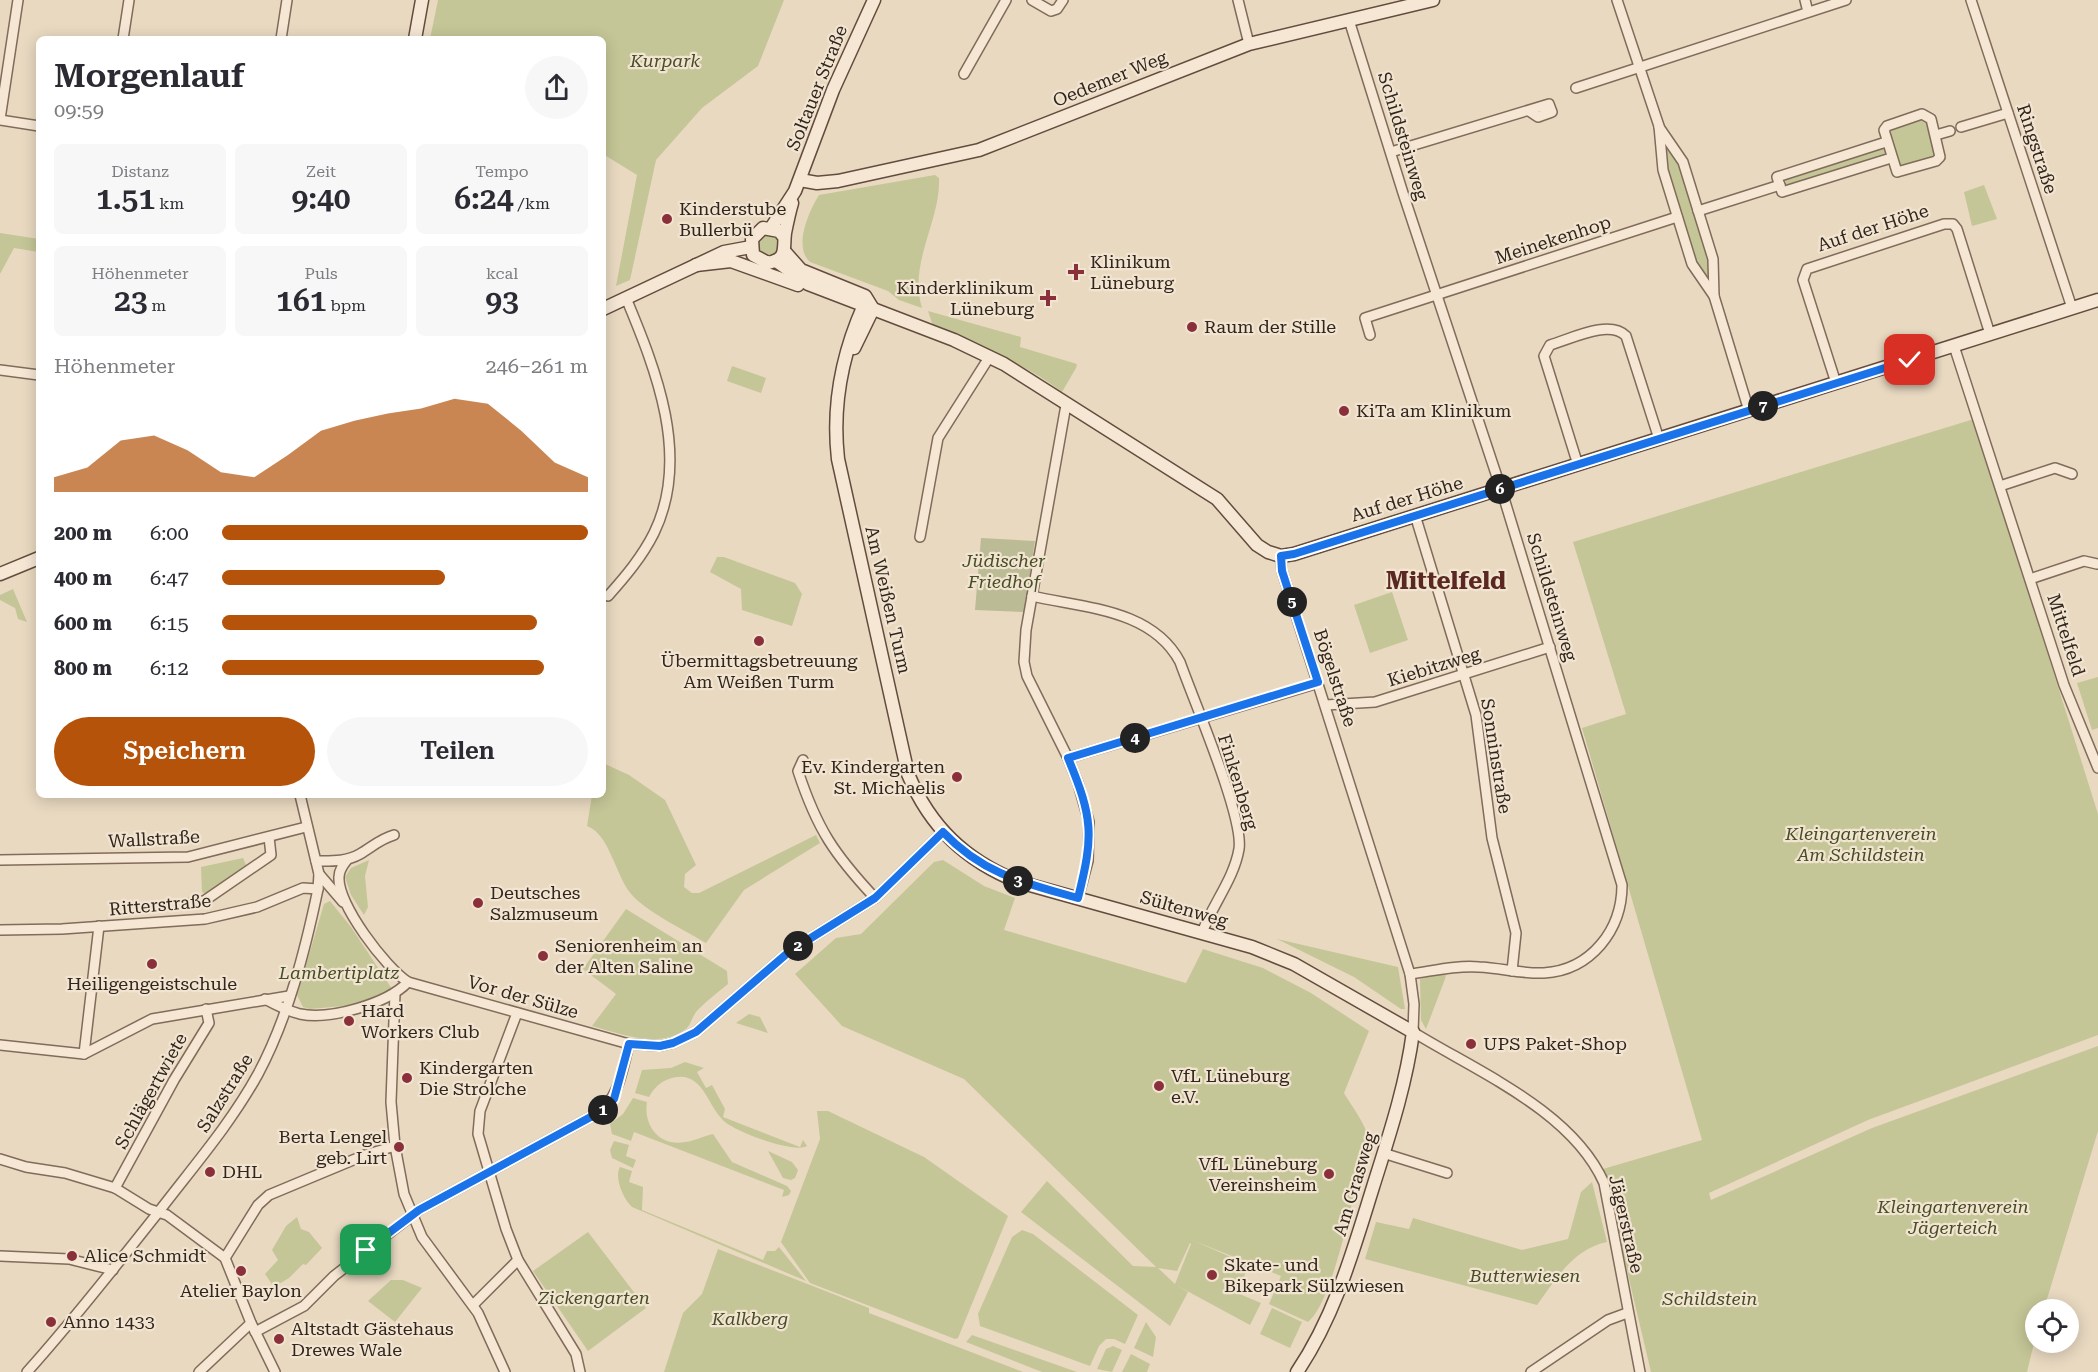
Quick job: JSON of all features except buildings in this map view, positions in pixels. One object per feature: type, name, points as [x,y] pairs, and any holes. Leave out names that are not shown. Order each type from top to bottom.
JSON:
[{"type":"street","points":[[18,0],[0,119],[36,125]]},
{"type":"street","points":[[123,36],[129,0]]},
{"type":"street","points":[[281,36],[287,0]]},
{"type":"street","points":[[416,36],[422,0]]},
{"type":"street","name":"Soltauer Straße","points":[[781,257],[797,185],[833,90],[874,0]]},
{"type":"street","points":[[964,74],[1006,0]]},
{"type":"street","points":[[1032,0],[1051,11],[1058,9],[1063,0]]},
{"type":"street","points":[[1238,0],[1249,44]]},
{"type":"street","name":"Oedemer Weg","points":[[797,185],[838,181],[979,150],[1249,44],[1433,0]]},
{"type":"street","points":[[1617,0],[1659,126],[1663,170],[1692,264],[1714,296]]},
{"type":"street","points":[[1805,0],[1809,12]]},
{"type":"street","points":[[1576,88],[1846,0]]},
{"type":"street","name":"Ringstraße","points":[[1971,0],[2072,308]]},
{"type":"street","name":"Schildsteinweg","points":[[1349,20],[1501,489],[1619,869],[1622,885],[1619,910],[1610,932],[1587,958],[1568,968],[1546,973],[1512,970]]},
{"type":"street","points":[[1391,152],[1529,111]]},
{"type":"street","points":[[1961,127],[2008,113]]},
{"type":"street","points":[[1922,114],[1931,119],[1936,135],[1941,152],[1936,161],[1901,172],[1894,170],[1884,130],[1887,126],[1922,114]]},
{"type":"street","points":[[1659,126],[1683,162],[1713,259],[1714,296],[1749,411]]},
{"type":"street","points":[[1936,135],[1950,131]]},
{"type":"street","points":[[1886,142],[1777,177],[1782,192],[1891,158]]},
{"type":"street","name":"Soltauer Straße","points":[[751,247],[756,232],[771,228],[797,185]]},
{"type":"street","points":[[1698,211],[1780,185]]},
{"type":"street","name":"Meinekenhop","points":[[1439,296],[1677,217]]},
{"type":"street","name":"Auf der Höhe","points":[[1836,383],[1803,280],[1807,269],[1944,224],[1953,224],[1958,229],[1990,334]]},
{"type":"street","points":[[771,228],[784,237]]},
{"type":"street","points":[[606,308],[724,252],[751,247],[760,261],[768,263],[781,257]]},
{"type":"street","points":[[781,257],[811,287],[849,303],[855,309],[858,318]]},
{"type":"street","points":[[781,257],[801,270],[865,296],[868,307]]},
{"type":"street","points":[[696,266],[718,261],[738,262],[868,307],[990,356],[1217,499],[1257,545],[1281,556]]},
{"type":"street","points":[[1370,335],[1365,318],[1439,296]]},
{"type":"street","points":[[608,596],[638,560],[654,533],[667,497],[672,467],[660,394],[626,298]]},
{"type":"street","name":"Auf der Höhe","points":[[1281,556],[1578,465],[2098,300]]},
{"type":"street","name":"Am Weißen Turm","points":[[868,307],[858,318],[844,366],[835,415],[840,470],[908,774],[926,810],[943,832]]},
{"type":"street","name":"Am Weißen Turm","points":[[844,366],[868,307]]},
{"type":"street","points":[[1578,465],[1544,356],[1550,345],[1609,328],[1620,330],[1626,336],[1659,439]]},
{"type":"street","name":"Mittelfeld","points":[[1954,346],[2064,685],[2098,768]]},
{"type":"street","points":[[920,537],[938,438],[990,356]]},
{"type":"street","points":[[0,370],[36,375]]},
{"type":"street","points":[[1066,405],[1023,647],[1027,676],[1068,758],[1084,801],[1090,841],[1088,861],[1078,898]]},
{"type":"street","points":[[2000,486],[2055,468],[2072,474]]},
{"type":"street","name":"Sonninstraße","points":[[1415,515],[1479,730],[1492,838],[1516,933],[1512,970]]},
{"type":"street","name":"Bögelstraße","points":[[1281,556],[1282,571],[1410,974],[1414,1004],[1413,1032]]},
{"type":"street","points":[[0,574],[36,559]]},
{"type":"street","name":"Mittelfeld","points":[[2030,579],[2085,561],[2097,564]]},
{"type":"street","name":"Finkenberg","points":[[1032,596],[1124,616],[1144,624],[1171,645],[1180,662],[1239,835],[1235,862],[1202,933]]},
{"type":"street","name":"Kiebitzweg","points":[[1326,705],[1375,702],[1550,647]]},
{"type":"street","points":[[1068,758],[1318,682]]},
{"type":"street","points":[[803,760],[798,771],[820,830],[832,849],[875,898]]},
{"type":"street","points":[[301,798],[319,874],[352,911]]},
{"type":"street","name":"Wallstraße","points":[[0,860],[182,858],[306,827]]},
{"type":"street","name":"Vor der Sülze","points":[[408,982],[629,1044],[660,1046],[673,1043],[696,1032],[790,951],[875,898],[943,832]]},
{"type":"street","name":"Sültenweg","points":[[943,832],[970,858],[997,873],[1252,947],[1294,964],[1413,1032]]},
{"type":"street","points":[[316,861],[347,860],[360,854],[377,841],[394,835]]},
{"type":"street","points":[[191,903],[204,901],[271,855],[269,837]]},
{"type":"street","points":[[263,998],[285,1009],[302,1014],[348,1010],[365,1007],[394,993],[408,982],[386,963],[352,911],[342,891],[339,876],[347,860]]},
{"type":"street","name":"Salzstraße","points":[[27,1372],[115,1268],[198,1164],[257,1075],[285,1009],[318,889],[319,874]]},
{"type":"street","name":"Ritterstraße","points":[[0,930],[192,920],[230,915],[303,888],[318,889]]},
{"type":"street","points":[[84,1054],[99,926]]},
{"type":"street","points":[[1410,974],[1456,967],[1512,970]]},
{"type":"street","points":[[394,993],[391,1102],[395,1146],[404,1194],[422,1237],[473,1305],[503,1371]]},
{"type":"street","points":[[0,1045],[84,1054],[152,1019],[263,998],[289,996]]},
{"type":"street","name":"Schlägertwiete","points":[[115,1188],[174,1080],[209,1023],[207,1009]]},
{"type":"street","points":[[517,1013],[477,1123],[478,1134],[506,1229],[518,1260],[579,1361],[580,1372]]},
{"type":"street","name":"Am Grasweg","points":[[1297,1372],[1319,1337],[1338,1296],[1395,1115],[1413,1032]]},
{"type":"street","name":"Jägerstraße","points":[[1413,1032],[1548,1115],[1575,1138],[1592,1159],[1604,1183],[1640,1372]]},
{"type":"street","points":[[199,1372],[253,1328],[304,1306],[334,1276],[413,1215],[598,1113],[610,1104],[617,1091],[629,1044]]},
{"type":"street","points":[[225,1258],[258,1205],[269,1195],[365,1155],[395,1146]]},
{"type":"street","points":[[1383,1153],[1447,1173]]},
{"type":"street","points":[[0,1159],[26,1167],[65,1173],[115,1188],[158,1212],[168,1215],[225,1258],[253,1328],[275,1372]]},
{"type":"street","points":[[0,1256],[69,1259],[115,1268]]},
{"type":"street","points":[[473,1305],[518,1260]]},
{"type":"street","points":[[1531,1372],[1608,1320],[1627,1313]]},
{"type":"green space","name":"Kurpark","points":[[438,0],[784,0],[758,66],[702,108],[656,160],[630,280],[616,286],[637,175],[606,156],[606,36],[431,36]]},
{"type":"green space","points":[[1917,119],[1928,123],[1935,156],[1932,160],[1901,168],[1896,163],[1892,151],[1891,131],[1898,125]]},
{"type":"green space","points":[[1662,135],[1680,163],[1710,260],[1711,288],[1692,253],[1678,215],[1664,155]]},
{"type":"green space","points":[[1884,146],[1888,157],[1787,188],[1784,177]]},
{"type":"green space","points":[[935,175],[939,178],[938,194],[919,275],[922,308],[899,300],[888,291],[810,262],[805,255],[804,229],[819,195]]},
{"type":"green space","points":[[1984,185],[1997,219],[1972,226],[1964,192]]},
{"type":"green space","points":[[0,233],[36,239],[36,252],[14,248],[0,274]]},
{"type":"green space","points":[[769,235],[776,238],[779,245],[776,252],[769,255],[762,252],[759,245],[762,238]]},
{"type":"green space","points":[[928,311],[1021,337],[1020,347],[1077,364],[1076,368],[1062,392],[1032,372],[984,348],[934,329]]},
{"type":"green space","points":[[732,366],[766,378],[761,393],[727,381]]},
{"type":"green space","name":"Kleingartenverein Am Schildstein","points":[[1974,419],[2098,814],[2098,1035],[1868,1120],[1709,1193],[1711,1200],[1872,1128],[2098,1046],[2098,1131],[2047,1299],[2025,1299],[2025,1353],[2032,1353],[2027,1372],[1651,1372],[1603,1169],[1702,1140],[1582,728],[1626,714],[1573,542]]},
{"type":"green space","name":"Jüdischer Friedhof","points":[[981,538],[1035,541],[1024,612],[975,610]]},
{"type":"green space","points":[[717,557],[724,557],[795,583],[802,594],[792,626],[742,610],[741,589],[710,572]]},
{"type":"green space","points":[[13,589],[27,622],[18,619],[15,608],[0,600],[0,595]]},
{"type":"green space","points":[[1392,592],[1408,640],[1370,653],[1354,605]]},
{"type":"green space","points":[[2098,677],[2098,728],[2092,730],[2077,683]]},
{"type":"green space","points":[[606,764],[629,775],[665,800],[696,865],[685,874],[684,887],[692,893],[699,893],[816,835],[820,843],[744,890],[706,943],[657,914],[632,895],[621,878],[607,847],[595,831],[587,826],[592,798],[606,798]]},
{"type":"green space","points":[[243,858],[246,865],[206,894],[202,892],[201,867]]},
{"type":"green space","points":[[369,860],[365,876],[368,907],[364,915],[351,895],[345,877],[351,868]]},
{"type":"green space","name":"VfL Lüneburg e.V.","points":[[943,860],[984,886],[1015,898],[1004,930],[1186,983],[1203,949],[1263,968],[1311,993],[1369,1031],[1344,1093],[1366,1130],[1369,1143],[1368,1154],[1356,1187],[1331,1279],[1316,1312],[1308,1322],[1269,1304],[1281,1276],[1192,1240],[1249,1265],[1237,1293],[1261,1303],[1250,1325],[1176,1285],[1188,1292],[1170,1326],[1021,1212],[1047,1181],[1133,1266],[1156,1267],[964,1079],[842,1026],[795,974],[836,938],[861,934],[934,862]],"holes":[[[1191,1244],[1175,1284],[1158,1268],[1177,1271]]]},
{"type":"green space","name":"Lambertiplatz","points":[[330,901],[351,927],[392,989],[365,1004],[310,1009],[303,1007],[297,995],[324,904]]},
{"type":"green space","points":[[626,909],[727,971],[728,984],[700,1008],[690,1025],[677,1035],[653,1039],[641,1038],[592,1026],[616,994],[583,969]]},
{"type":"green space","points":[[1277,939],[1398,967],[1405,1009],[1401,1009],[1354,977]]},
{"type":"green space","points":[[1443,973],[1446,975],[1445,979],[1426,1029],[1421,1020],[1420,979]]},
{"type":"green space","points":[[749,1014],[760,1017],[768,1033],[736,1023]]},
{"type":"green space","points":[[685,1062],[704,1068],[697,1072],[706,1088],[712,1085],[725,1109],[723,1117],[800,1147],[803,1140],[807,1146],[800,1148],[779,1145],[731,1126],[719,1115],[697,1083],[690,1079],[680,1077],[666,1080],[649,1097],[635,1093],[642,1070],[671,1068]]},
{"type":"green space","points":[[633,1098],[647,1102],[646,1111],[651,1127],[661,1138],[676,1143],[713,1134],[732,1162],[787,1186],[791,1191],[789,1195],[782,1197],[784,1190],[634,1132],[631,1141],[612,1134],[610,1124],[623,1114]]},
{"type":"green space","points":[[817,1111],[828,1111],[924,1157],[1008,1216],[958,1338],[955,1339],[810,1283],[781,1242],[820,1139]]},
{"type":"green space","points":[[614,1141],[629,1145],[626,1156],[636,1160],[633,1168],[612,1158],[610,1150]]},
{"type":"green space","points":[[768,1151],[792,1162],[798,1170],[795,1178],[791,1180],[783,1178]]},
{"type":"green space","points":[[620,1167],[632,1171],[629,1182],[643,1187],[642,1210],[763,1260],[767,1251],[775,1251],[779,1247],[806,1281],[632,1207],[620,1188],[618,1171]]},
{"type":"green space","name":"Butterwiesen","points":[[1592,1182],[1607,1242],[1584,1251],[1566,1266],[1537,1305],[1365,1259],[1376,1222],[1409,1229],[1413,1218],[1522,1250],[1568,1239],[1581,1192]]},
{"type":"green space","points":[[297,1217],[301,1229],[309,1232],[322,1248],[306,1265],[303,1264],[289,1278],[274,1287],[265,1274],[278,1260],[272,1250],[286,1226]]},
{"type":"green space","points":[[1022,1230],[1033,1234],[1138,1315],[1125,1344],[1114,1339],[1106,1339],[1099,1346],[1090,1366],[980,1326],[978,1314],[1012,1237]]},
{"type":"green space","name":"Zickengarten","points":[[588,1232],[646,1308],[588,1351],[533,1271]]},
{"type":"green space","name":"Kalkberg","points":[[718,1249],[869,1308],[869,1313],[1023,1372],[664,1372],[683,1313],[702,1294]]},
{"type":"green space","points":[[391,1280],[403,1280],[422,1288],[395,1322],[368,1301]]},
{"type":"green space","points":[[1272,1308],[1302,1322],[1290,1348],[1260,1334]]},
{"type":"green space","points":[[1146,1322],[1156,1337],[1153,1357],[1134,1348]]},
{"type":"green space","points":[[972,1335],[1077,1372],[1042,1372],[966,1342]]},
{"type":"green space","points":[[1113,1346],[1122,1350],[1112,1372],[1097,1369],[1106,1349]]},
{"type":"green space","points":[[1131,1354],[1150,1364],[1147,1372],[1122,1372]]},
{"type":"place","name":"Kinderstube Bullerbü","points":[[667,219]]},
{"type":"place","name":"Klinikum Lüneburg","points":[[1076,272]]},
{"type":"place","name":"Kinderklinikum Lüneburg","points":[[1048,298]]},
{"type":"place","name":"Raum der Stille","points":[[1192,327]]},
{"type":"place","name":"KiTa am Klinikum","points":[[1344,411]]},
{"type":"place","name":"Übermittagsbetreuung Am Weißen Turm","points":[[759,641]]},
{"type":"place","name":"Ev. Kindergarten St. Michaelis","points":[[957,777]]},
{"type":"place","name":"Deutsches Salzmuseum","points":[[478,903]]},
{"type":"place","name":"Seniorenheim an der Alten Saline","points":[[543,956]]},
{"type":"place","name":"Heiligengeistschule","points":[[152,964]]},
{"type":"place","name":"Hard Workers Club","points":[[349,1021]]},
{"type":"place","name":"UPS Paket-Shop","points":[[1471,1044]]},
{"type":"place","name":"Kindergarten Die Strolche","points":[[407,1078]]},
{"type":"place","name":"VfL Lüneburg e.V.","points":[[1159,1086]]},
{"type":"place","name":"Berta Lengel geb. Lirt","points":[[399,1147]]},
{"type":"place","name":"DHL","points":[[210,1172]]},
{"type":"place","name":"VfL Lüneburg Vereinsheim","points":[[1329,1174]]},
{"type":"place","name":"Alice Schmidt","points":[[72,1256]]},
{"type":"place","name":"Atelier Baylon","points":[[241,1271]]},
{"type":"place","name":"Skate- und Bikepark Sülzwiesen","points":[[1212,1275]]},
{"type":"place","name":"Anno 1433","points":[[51,1322]]},
{"type":"place","name":"Altstadt Gästehaus Drewes Wale","points":[[279,1339]]},
{"type":"district","name":"Mittelfeld","points":[[1446,581]]},
{"type":"route","points":[[366,1250],[419,1210],[598,1113],[614,1099],[629,1044],[660,1046],[684,1039],[696,1032],[790,951],[875,898],[943,832],[970,858],[984,867],[1019,882],[1078,898],[1088,861],[1089,822],[1068,758],[1318,682],[1282,571],[1281,556],[1294,554],[1910,360]]},
{"type":"park label","name":"Kleingartenverein Jägerteich","points":[[1953,1217]]},
{"type":"park label","name":"Schildstein","points":[[1710,1299]]}]
